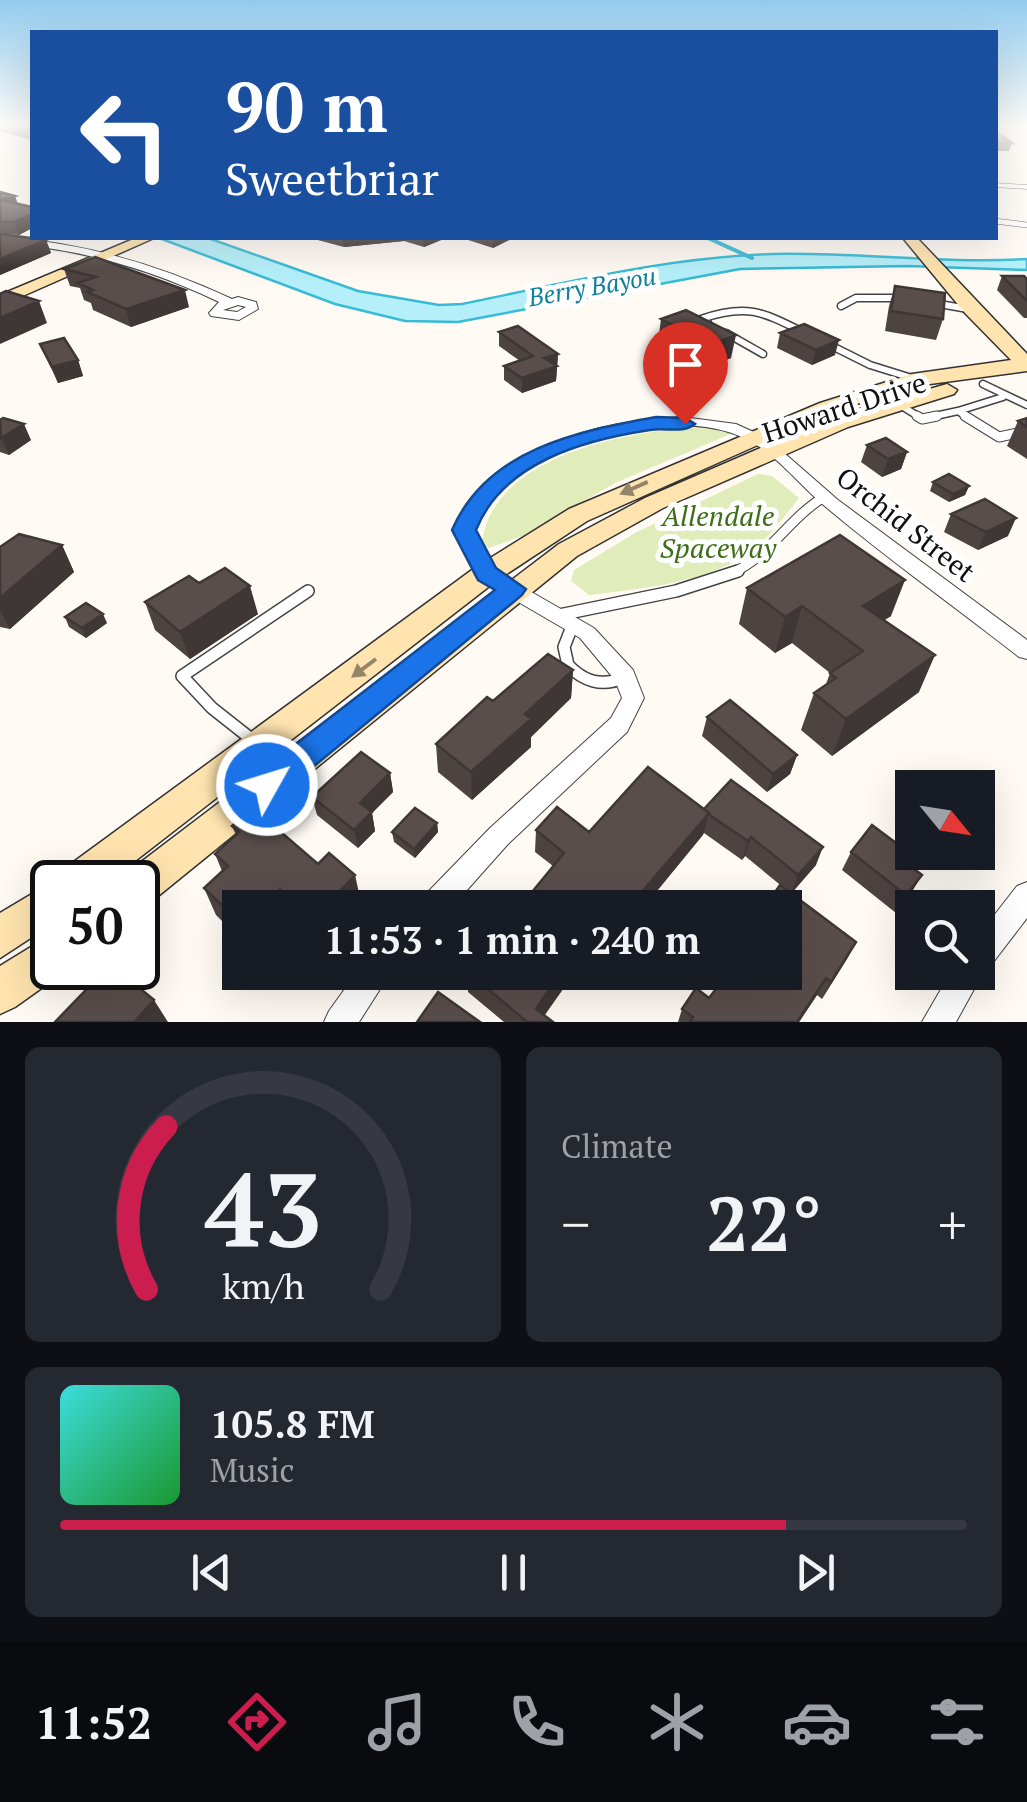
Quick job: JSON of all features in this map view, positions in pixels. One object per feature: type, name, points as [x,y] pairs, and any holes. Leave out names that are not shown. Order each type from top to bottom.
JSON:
[{"type":"main road","points":[[4,295],[93,250],[131,240]]},
{"type":"main road","points":[[4,295],[111,255],[134,240]]},
{"type":"main road","points":[[914,242],[1026,367]]},
{"type":"main road","name":"Howard Drive","points":[[111,860],[568,550],[827,407],[918,380],[1026,367]]},
{"type":"main road","name":"Howard Drive","points":[[160,865],[256,764],[486,574],[578,514],[763,444],[897,403],[993,390],[1026,367]]},
{"type":"main road","points":[[0,937],[30,916]]},
{"type":"main road","points":[[0,992],[30,971]]},
{"type":"street","points":[[0,240],[93,250],[229,302]]},
{"type":"street","points":[[449,890],[499,836],[619,724],[633,698],[625,676],[610,655],[566,619],[486,574],[464,530],[473,508],[492,486],[534,457],[586,435],[656,422],[713,425],[763,444]]},
{"type":"street","name":"Orchid Street","points":[[763,444],[824,497],[1027,651]]},
{"type":"street","points":[[995,937],[1027,896]]},
{"type":"street","points":[[340,1022],[363,990]]},
{"type":"street","points":[[938,1022],[958,990]]},
{"type":"lane","points":[[998,184],[1027,187]]},
{"type":"lane","points":[[998,221],[1027,224]]},
{"type":"lane","points":[[841,306],[856,298],[906,298]]},
{"type":"lane","points":[[922,301],[971,310]]},
{"type":"lane","points":[[763,354],[702,319],[736,306],[754,308],[870,365],[918,380]]},
{"type":"lane","points":[[897,403],[922,419],[958,411],[993,390],[1027,405]]},
{"type":"lane","points":[[958,411],[998,437],[1027,431]]},
{"type":"lane","points":[[625,676],[608,684],[574,673],[562,655],[566,619],[593,605],[705,586],[749,565],[789,530],[809,504],[824,497]]},
{"type":"lane","points":[[256,764],[182,676],[308,591]]},
{"type":"green space","name":"Allendale Spaceway","points":[[709,427],[733,433],[615,483],[525,535],[489,548],[482,543],[492,512],[512,487],[539,467],[608,441]]},
{"type":"green space","name":"Allendale Spaceway","points":[[758,474],[772,476],[799,498],[749,554],[685,580],[628,590],[589,595],[571,581],[574,570],[635,533]]},
{"type":"water","name":"Berry Bayou","points":[[164,240],[214,240],[358,291],[439,305],[734,256],[1027,259],[1027,270],[907,266],[740,269],[458,322],[405,321],[335,304]]},
{"type":"building","points":[[0,192],[15,196],[1,200],[30,207],[30,215],[14,222],[0,222]]},
{"type":"building","points":[[0,234],[46,240],[0,259]]},
{"type":"building","points":[[95,257],[185,290],[126,309],[87,292],[93,290],[78,283],[96,277],[64,269]]},
{"type":"building","points":[[1002,276],[1027,279],[1027,301]]},
{"type":"building","points":[[895,286],[945,293],[943,319],[891,311]]},
{"type":"building","points":[[6,291],[39,301],[0,318],[0,294]]},
{"type":"building","points":[[686,310],[736,335],[710,345],[661,319]]},
{"type":"building","points":[[804,324],[839,340],[816,350],[780,333]]},
{"type":"building","points":[[518,326],[558,354],[544,358],[557,366],[522,378],[504,366],[533,356],[499,332]]},
{"type":"building","points":[[64,338],[78,360],[52,367],[40,344]]},
{"type":"building","points":[[3,418],[24,424],[1,438]]},
{"type":"building","points":[[886,438],[907,452],[888,459],[867,445]]},
{"type":"building","points":[[949,474],[969,486],[953,494],[933,482]]},
{"type":"building","points":[[985,499],[1016,518],[986,532],[951,514]]},
{"type":"building","points":[[19,534],[62,545],[0,598],[0,547]]},
{"type":"building","points":[[840,535],[905,580],[863,606],[935,655],[846,719],[814,693],[836,678],[830,673],[863,651],[802,606],[785,617],[747,588]]},
{"type":"building","points":[[225,568],[250,586],[180,632],[145,602],[189,576],[199,583]]},
{"type":"building","points":[[86,603],[103,614],[82,628],[65,617]]},
{"type":"building","points":[[548,654],[573,670],[525,714],[531,719],[471,772],[436,744],[487,697],[493,701]]},
{"type":"building","points":[[730,700],[797,755],[773,774],[707,717]]},
{"type":"building","points":[[361,752],[390,773],[360,803],[372,812],[354,830],[312,797]]},
{"type":"building","points":[[648,767],[709,813],[644,890],[534,890],[564,853],[536,830],[557,807],[589,832]]},
{"type":"building","points":[[731,780],[823,847],[798,875],[751,837],[748,841],[704,809]]},
{"type":"building","points":[[253,808],[318,864],[329,853],[355,875],[341,890],[222,890],[222,906],[204,888],[228,866],[215,854],[239,832],[232,826]]},
{"type":"building","points":[[415,808],[437,823],[414,849],[392,832]]},
{"type":"building","points":[[872,825],[895,842],[895,870],[915,870],[922,875],[910,890],[900,890],[851,852]]},
{"type":"building","points":[[802,902],[856,942],[831,982],[826,978],[797,1022],[690,1022],[693,1017],[682,1009],[695,990],[709,998],[715,990],[802,990]]},
{"type":"building","points":[[86,990],[142,990],[154,1000],[134,1022],[55,1022]]},
{"type":"building","points":[[489,990],[549,990],[536,1009],[553,1022],[527,1022]]},
{"type":"building","points":[[438,992],[480,1022],[417,1022]]},
{"type":"waterway","points":[[712,240],[752,258]]},
{"type":"route","points":[[267,785],[513,589],[486,574],[464,530],[473,508],[492,486],[534,457],[586,435],[656,422],[685,424]]}]
